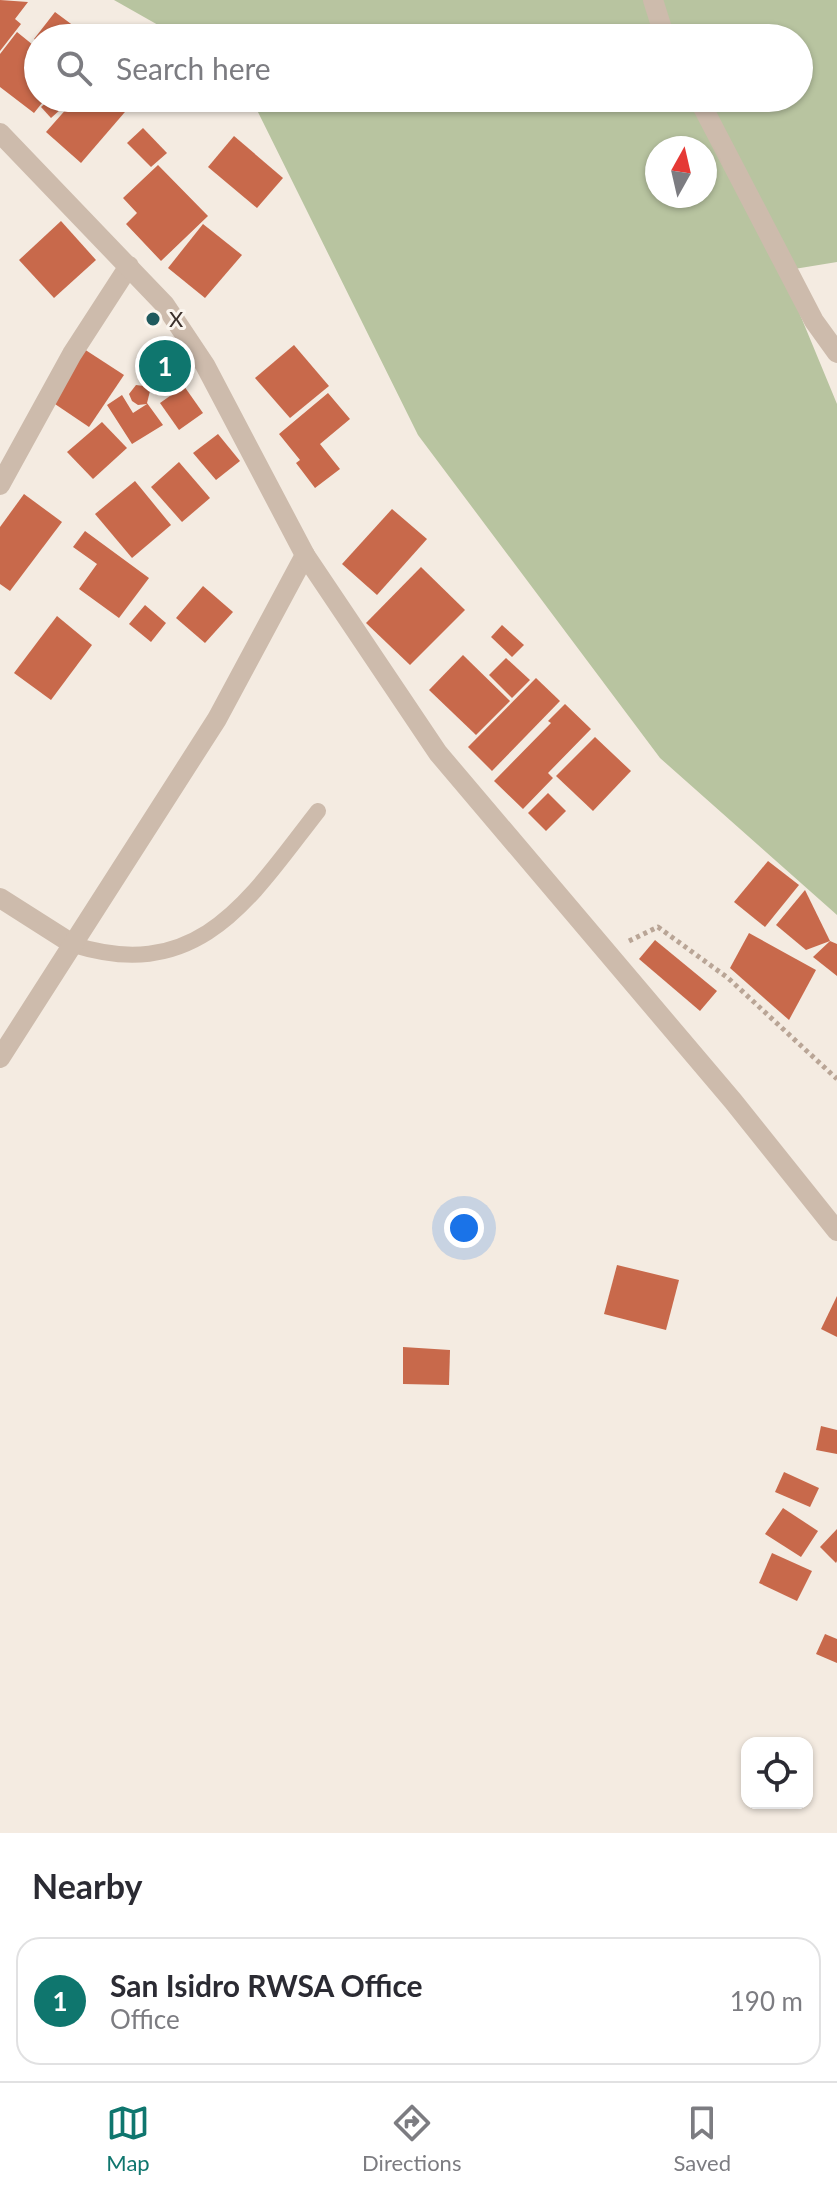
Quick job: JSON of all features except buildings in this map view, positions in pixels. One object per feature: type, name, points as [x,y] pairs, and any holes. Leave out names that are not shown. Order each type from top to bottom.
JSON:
[{"type":"street","points":[[653,0],[661,24]]},
{"type":"street","points":[[705,112],[814,321],[837,353]]},
{"type":"street","points":[[0,133],[165,305],[205,365],[305,555],[438,753],[733,1101],[837,1231]]},
{"type":"street","points":[[0,485],[72,354],[129,266]]},
{"type":"street","points":[[0,1058],[217,719],[305,555]]},
{"type":"street","points":[[0,898],[74,945]]},
{"type":"lane","points":[[74,945],[107,955],[148,955],[191,942],[220,925],[253,894],[318,811]]},
{"type":"path","points":[[606,951],[658,927],[728,978],[837,1079]]},
{"type":"green space","points":[[114,0],[837,0],[837,262],[782,271],[837,404],[837,915],[660,758],[418,435],[258,112],[813,112],[813,24],[156,24]]},
{"type":"place","name":"X","points":[[153,319]]},
{"type":"place","name":"San Isidro RWSA Office","points":[[165,366]]}]
